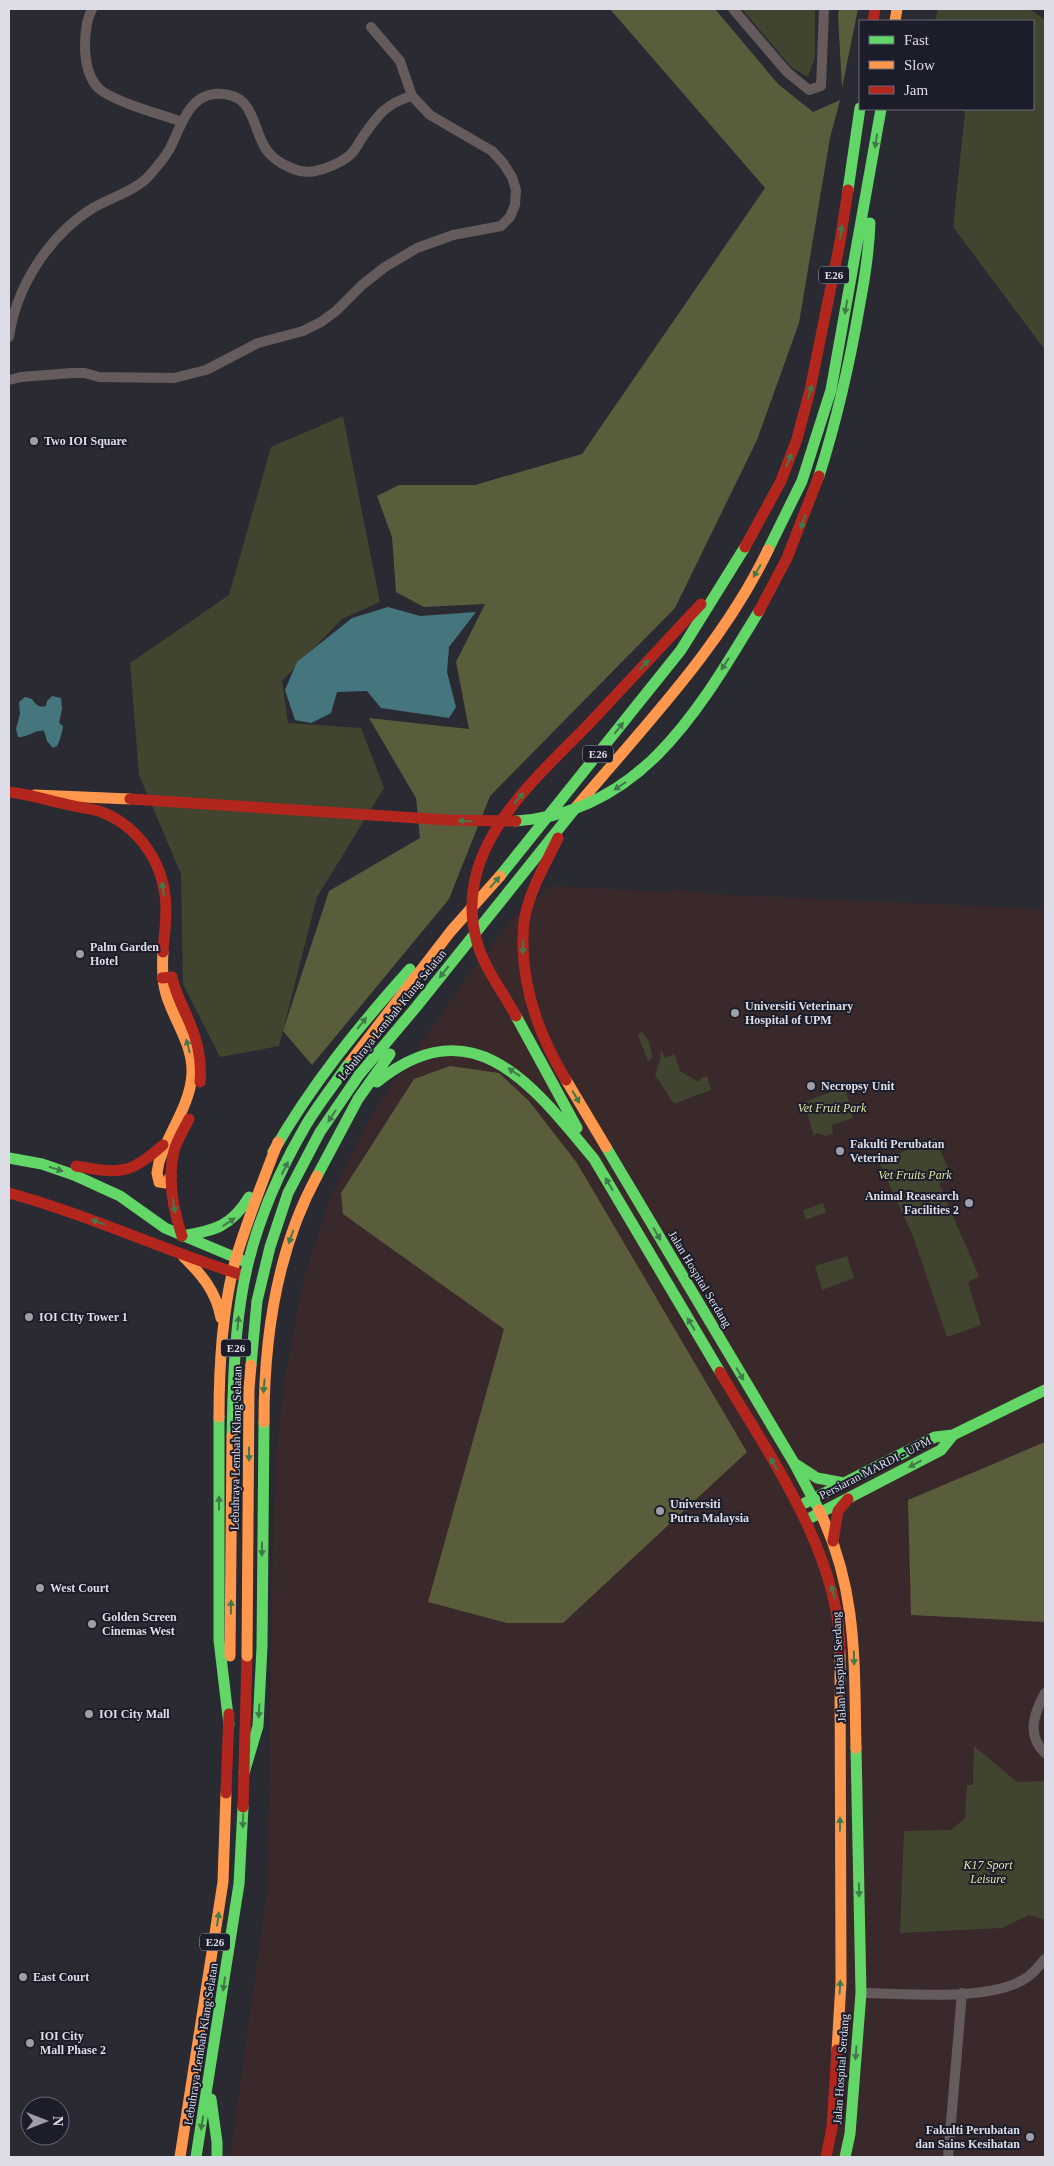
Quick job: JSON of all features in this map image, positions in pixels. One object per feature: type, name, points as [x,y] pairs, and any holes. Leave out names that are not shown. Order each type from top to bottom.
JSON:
[{"type":"main road","name":"Lebuhraya Lembah Klang Selatan","points":[[180,2157],[223,1882],[229,1725],[234,1374],[240,1298],[254,1242],[274,1189],[306,1124],[347,1066],[451,932],[503,873],[681,650],[756,530],[781,481],[801,423],[826,317],[840,242],[860,110]]},
{"type":"main road","name":"Lebuhraya Lembah Klang Selatan","points":[[196,2157],[239,1884],[247,1656],[249,1390],[258,1301],[270,1247],[288,1193],[320,1132],[359,1075],[417,1006],[539,852],[706,652],[760,568],[802,481],[831,390],[881,110]]},
{"type":"main road","points":[[10,793],[230,804],[469,822],[521,822],[577,810],[613,791],[639,773],[661,753],[692,717],[760,610],[800,530],[834,431],[845,386],[870,250],[870,173]]},
{"type":"main road","points":[[594,1159],[477,941],[472,918],[472,889],[485,850],[508,811],[733,569]]},
{"type":"main road","points":[[35,795],[99,811],[119,821],[133,831],[156,860],[165,895],[167,977],[165,992],[188,1042],[193,1070],[192,1101],[175,1150],[172,1176],[173,1209],[182,1236]]},
{"type":"main road","name":"Jalan Hospital Serdang","points":[[567,820],[533,890],[525,917],[522,953],[526,992],[540,1035],[794,1463],[820,1512],[844,1575],[854,1645],[861,1993],[850,2134],[845,2157]]},
{"type":"main road","points":[[182,1236],[224,1226],[236,1218],[243,1209],[278,1142],[322,1075],[365,1019],[418,960],[451,932]]},
{"type":"main road","points":[[244,1773],[258,1726],[262,1647],[264,1394],[271,1314],[277,1286],[306,1196],[358,1099],[403,1035],[417,1006]]},
{"type":"main road","points":[[358,1099],[391,1071],[418,1055],[441,1050],[474,1052],[497,1061],[520,1076],[594,1159]]},
{"type":"main road","points":[[172,1176],[166,1183],[159,1182],[157,1179],[161,1155],[192,1101]]},
{"type":"main road","points":[[9,1158],[75,1170],[130,1171],[147,1161],[168,1141]]},
{"type":"main road","points":[[229,1725],[222,1684],[219,1613],[219,1393],[223,1336],[232,1272],[278,1142]]},
{"type":"main road","points":[[75,1170],[103,1180],[124,1181],[140,1174],[161,1155]]},
{"type":"main road","name":"Jalan Hospital Serdang","points":[[594,1159],[798,1507],[830,1580],[835,1601],[840,1647],[841,1983],[832,2128],[826,2157]]},
{"type":"main road","points":[[75,1170],[120,1196],[165,1228],[236,1259],[280,1273]]},
{"type":"main road","points":[[9,1193],[33,1198],[144,1239],[183,1256],[277,1286]]},
{"type":"main road","points":[[183,1256],[212,1286],[220,1309],[223,1336]]},
{"type":"main road","name":"Persiaran MARDI - UPM","points":[[798,1507],[935,1437],[953,1435],[1045,1390]]},
{"type":"main road","name":"Persiaran MARDI - UPM","points":[[805,1521],[941,1450],[953,1435]]},
{"type":"main road","points":[[794,1463],[817,1478],[844,1483]]},
{"type":"main road","points":[[833,1542],[838,1511],[850,1497]]},
{"type":"main road","points":[[208,2089],[215,2123],[217,2157]]},
{"type":"street","points":[[92,9],[88,16],[85,57],[93,82],[102,91],[116,98],[182,122]]},
{"type":"street","points":[[733,9],[787,72],[809,90],[821,86],[824,9]]},
{"type":"street","points":[[9,380],[21,377],[72,373],[85,373],[99,377],[174,378],[206,370],[258,343],[303,330],[321,322],[336,312],[362,285],[385,266],[417,248],[453,235],[501,226],[510,217],[515,205],[516,190],[512,177],[503,163],[492,152],[430,115],[412,96],[400,61],[371,27]]},
{"type":"street","points":[[9,337],[18,299],[37,265],[54,241],[75,221],[92,209],[144,181],[157,168],[169,150],[182,122],[196,102],[206,96],[226,94],[236,98],[252,112],[264,145],[272,156],[294,169],[304,172],[315,171],[340,162],[350,156],[386,106],[412,96]]},
{"type":"street","points":[[1045,1693],[1036,1710],[1033,1728],[1036,1742],[1045,1752]]},
{"type":"street","points":[[861,1993],[962,1993],[997,1990],[1028,1976],[1045,1959]]},
{"type":"street","points":[[948,2157],[962,1993]]},
{"type":"shaded area","name":"Universiti Putra Malaysia","points":[[552,886],[672,892],[673,889],[711,894],[1045,909],[1045,2157],[230,2157],[268,1884],[275,1466],[284,1384],[302,1285],[330,1197],[372,1114],[465,980],[513,918]]},
{"type":"green space","points":[[610,9],[715,9],[778,84],[813,112],[840,100],[830,138],[799,323],[757,440],[675,608],[490,796],[449,899],[312,1065],[283,1031],[329,891],[420,838],[416,798],[369,718],[469,729],[456,662],[485,604],[424,607],[396,592],[392,537],[377,496],[399,485],[475,485],[582,454],[765,188]]},
{"type":"green space","points":[[742,9],[815,9],[815,57],[808,77],[791,67]]},
{"type":"green space","points":[[839,9],[858,9],[842,88],[838,15]]},
{"type":"green space","points":[[938,9],[1030,9],[1045,20],[1045,350],[953,227],[965,112],[963,110],[1034,110],[1034,20],[935,20]]},
{"type":"green space","points":[[343,416],[380,602],[342,619],[282,681],[288,723],[361,728],[384,788],[317,897],[279,1046],[220,1057],[183,984],[181,874],[139,775],[130,663],[229,595],[271,447]]},
{"type":"green space","points":[[641,1032],[651,1047],[652,1058],[648,1061],[638,1035]]},
{"type":"green space","points":[[661,1049],[665,1058],[674,1054],[681,1072],[699,1082],[701,1078],[707,1076],[711,1090],[674,1104],[655,1075],[660,1061]]},
{"type":"green space","points":[[450,1066],[499,1073],[529,1101],[577,1163],[747,1452],[563,1623],[507,1623],[428,1602],[504,1329],[343,1214],[341,1193],[414,1079]]},
{"type":"green space","name":"Vet Fruit Park","points":[[845,1087],[853,1118],[832,1125],[833,1133],[826,1136],[817,1133],[814,1136],[804,1102]]},
{"type":"green space","name":"Vet Fruits Park","points":[[935,1138],[952,1178],[939,1184],[979,1276],[968,1282],[981,1325],[947,1337],[913,1236],[879,1162]]},
{"type":"green space","points":[[823,1203],[826,1212],[806,1220],[803,1210]]},
{"type":"green space","points":[[847,1256],[854,1278],[822,1290],[815,1266]]},
{"type":"green space","points":[[1045,1442],[1045,1622],[911,1615],[908,1500]]},
{"type":"green space","name":"K17 Sport Leisure","points":[[974,1746],[1017,1782],[1045,1781],[1045,1920],[1029,1915],[1002,1928],[900,1933],[904,1831],[951,1830],[965,1818],[967,1785],[973,1785]]},
{"type":"water","points":[[388,607],[420,616],[476,612],[449,647],[447,672],[456,707],[449,718],[381,708],[367,691],[337,692],[331,713],[311,723],[295,720],[285,690],[297,662],[352,618]]},
{"type":"water","points":[[52,696],[61,698],[62,709],[59,723],[63,726],[57,746],[53,748],[47,741],[44,731],[18,737],[16,729],[20,714],[19,702],[25,697],[32,699],[38,706],[44,707]]},
{"type":"traffic: fast","points":[[848,190],[860,110]]},
{"type":"traffic: fast","points":[[768,550],[802,481],[831,390],[881,110]]},
{"type":"traffic: fast","points":[[819,476],[826,455],[852,347],[865,273],[870,223]]},
{"type":"traffic: fast","points":[[500,876],[681,650],[745,547]]},
{"type":"traffic: fast","points":[[516,821],[560,814],[599,798],[633,777],[663,749],[689,718],[714,684],[759,611]]},
{"type":"traffic: fast","points":[[359,1075],[417,1006],[577,806]]},
{"type":"traffic: fast","points":[[273,1152],[303,1103],[337,1057],[372,1012],[410,969]]},
{"type":"traffic: fast","points":[[516,1016],[577,1128]]},
{"type":"traffic: fast","points":[[377,1082],[412,1060],[443,1051],[472,1053],[499,1064],[525,1082],[594,1159]]},
{"type":"traffic: fast","points":[[317,1176],[358,1099],[390,1054]]},
{"type":"traffic: fast","points":[[232,1436],[234,1367],[241,1299],[257,1232],[274,1188],[295,1145],[306,1125],[347,1066]]},
{"type":"traffic: fast","points":[[251,1365],[257,1301],[270,1247],[288,1193],[320,1132],[359,1075]]},
{"type":"traffic: fast","points":[[606,1147],[794,1463],[819,1510]]},
{"type":"traffic: fast","points":[[9,1158],[42,1164],[74,1175],[120,1196],[165,1228],[246,1262]]},
{"type":"traffic: fast","points":[[594,1159],[720,1372]]},
{"type":"traffic: fast","points":[[182,1236],[204,1232],[221,1226],[236,1215],[249,1197]]},
{"type":"traffic: fast","points":[[805,1503],[935,1437],[953,1435],[1045,1390]]},
{"type":"traffic: fast","points":[[219,1417],[219,1640],[229,1725]]},
{"type":"traffic: fast","points":[[244,1773],[258,1726],[262,1647],[264,1422]]},
{"type":"traffic: fast","points":[[812,1517],[941,1450],[953,1435]]},
{"type":"traffic: fast","points":[[794,1463],[817,1478],[844,1483]]},
{"type":"traffic: fast","points":[[845,2157],[850,2134],[861,1993],[856,1748]]},
{"type":"traffic: fast","points":[[196,2157],[239,1884],[243,1807]]},
{"type":"traffic: fast","points":[[211,2099],[217,2142],[217,2157]]},
{"type":"traffic: slow","points":[[895,20],[897,9]]},
{"type":"traffic: slow","points":[[577,806],[681,684],[705,652],[728,619],[768,550]]},
{"type":"traffic: slow","points":[[35,795],[130,799]]},
{"type":"traffic: slow","points":[[347,1066],[451,931],[500,876]]},
{"type":"traffic: slow","points":[[163,952],[165,989],[169,1004],[186,1042],[192,1073],[188,1096],[159,1162],[157,1173],[159,1182],[166,1183],[171,1176]]},
{"type":"traffic: slow","points":[[566,1080],[606,1147]]},
{"type":"traffic: slow","points":[[219,1417],[222,1337],[231,1277],[246,1228],[278,1142]]},
{"type":"traffic: slow","points":[[264,1422],[267,1359],[275,1296],[291,1234],[317,1176]]},
{"type":"traffic: slow","points":[[183,1256],[212,1292],[221,1318]]},
{"type":"traffic: slow","points":[[247,1656],[249,1389],[251,1365]]},
{"type":"traffic: slow","points":[[230,1656],[232,1436]]},
{"type":"traffic: slow","points":[[819,1510],[832,1539],[847,1597],[854,1656],[856,1748]]},
{"type":"traffic: slow","points":[[837,2050],[841,1983],[840,1651]]},
{"type":"traffic: slow","points":[[180,2157],[223,1882],[226,1793]]},
{"type":"traffic: jam","points":[[873,20],[875,9]]},
{"type":"traffic: jam","points":[[745,547],[781,481],[797,439],[810,390],[840,242],[848,190]]},
{"type":"traffic: jam","points":[[759,611],[787,558],[819,476]]},
{"type":"traffic: jam","points":[[587,726],[701,604]]},
{"type":"traffic: jam","points":[[516,1016],[489,971],[477,942],[472,909],[475,878],[485,849],[501,822],[520,796],[587,726]]},
{"type":"traffic: jam","points":[[9,792],[99,811],[124,824],[134,833],[151,855],[162,881],[166,909],[163,952]]},
{"type":"traffic: jam","points":[[130,799],[447,820],[516,821]]},
{"type":"traffic: jam","points":[[558,838],[531,896],[525,916],[523,946],[530,999],[549,1049],[566,1080]]},
{"type":"traffic: jam","points":[[162,978],[172,977],[177,994],[192,1028],[200,1058],[200,1082]]},
{"type":"traffic: jam","points":[[182,1236],[172,1194],[171,1172],[175,1147],[189,1119]]},
{"type":"traffic: jam","points":[[76,1166],[113,1171],[123,1170],[141,1162],[163,1145]]},
{"type":"traffic: jam","points":[[9,1193],[68,1212],[242,1275]]},
{"type":"traffic: jam","points":[[720,1372],[779,1470],[815,1541],[828,1578],[837,1614],[840,1651]]},
{"type":"traffic: jam","points":[[833,1541],[838,1511],[848,1499]]},
{"type":"traffic: jam","points":[[243,1807],[247,1656]]},
{"type":"traffic: jam","points":[[226,1793],[229,1714]]},
{"type":"traffic: jam","points":[[826,2157],[832,2128],[837,2050]]},
{"type":"place","name":"Two IOI Square","points":[[34,441]]},
{"type":"place","name":"Palm Garden Hotel","points":[[80,954]]},
{"type":"place","name":"Universiti Veterinary Hospital of UPM","points":[[735,1013]]},
{"type":"place","name":"Necropsy Unit","points":[[811,1086]]},
{"type":"place","name":"Fakulti Perubatan Veterinar","points":[[840,1151]]},
{"type":"place","name":"Animal Reasearch Facilities 2","points":[[969,1203]]},
{"type":"place","name":"IOI CIty Tower 1","points":[[29,1317]]},
{"type":"place","name":"Universiti Putra Malaysia","points":[[660,1511]]},
{"type":"place","name":"West Court","points":[[40,1588]]},
{"type":"place","name":"Golden Screen Cinemas West","points":[[92,1624]]},
{"type":"place","name":"IOI City Mall","points":[[89,1714]]},
{"type":"place","name":"East Court","points":[[23,1977]]},
{"type":"place","name":"IOI City Mall Phase 2","points":[[30,2043]]},
{"type":"place","name":"Fakulti Perubatan dan Sains Kesihatan","points":[[1030,2137]]}]
